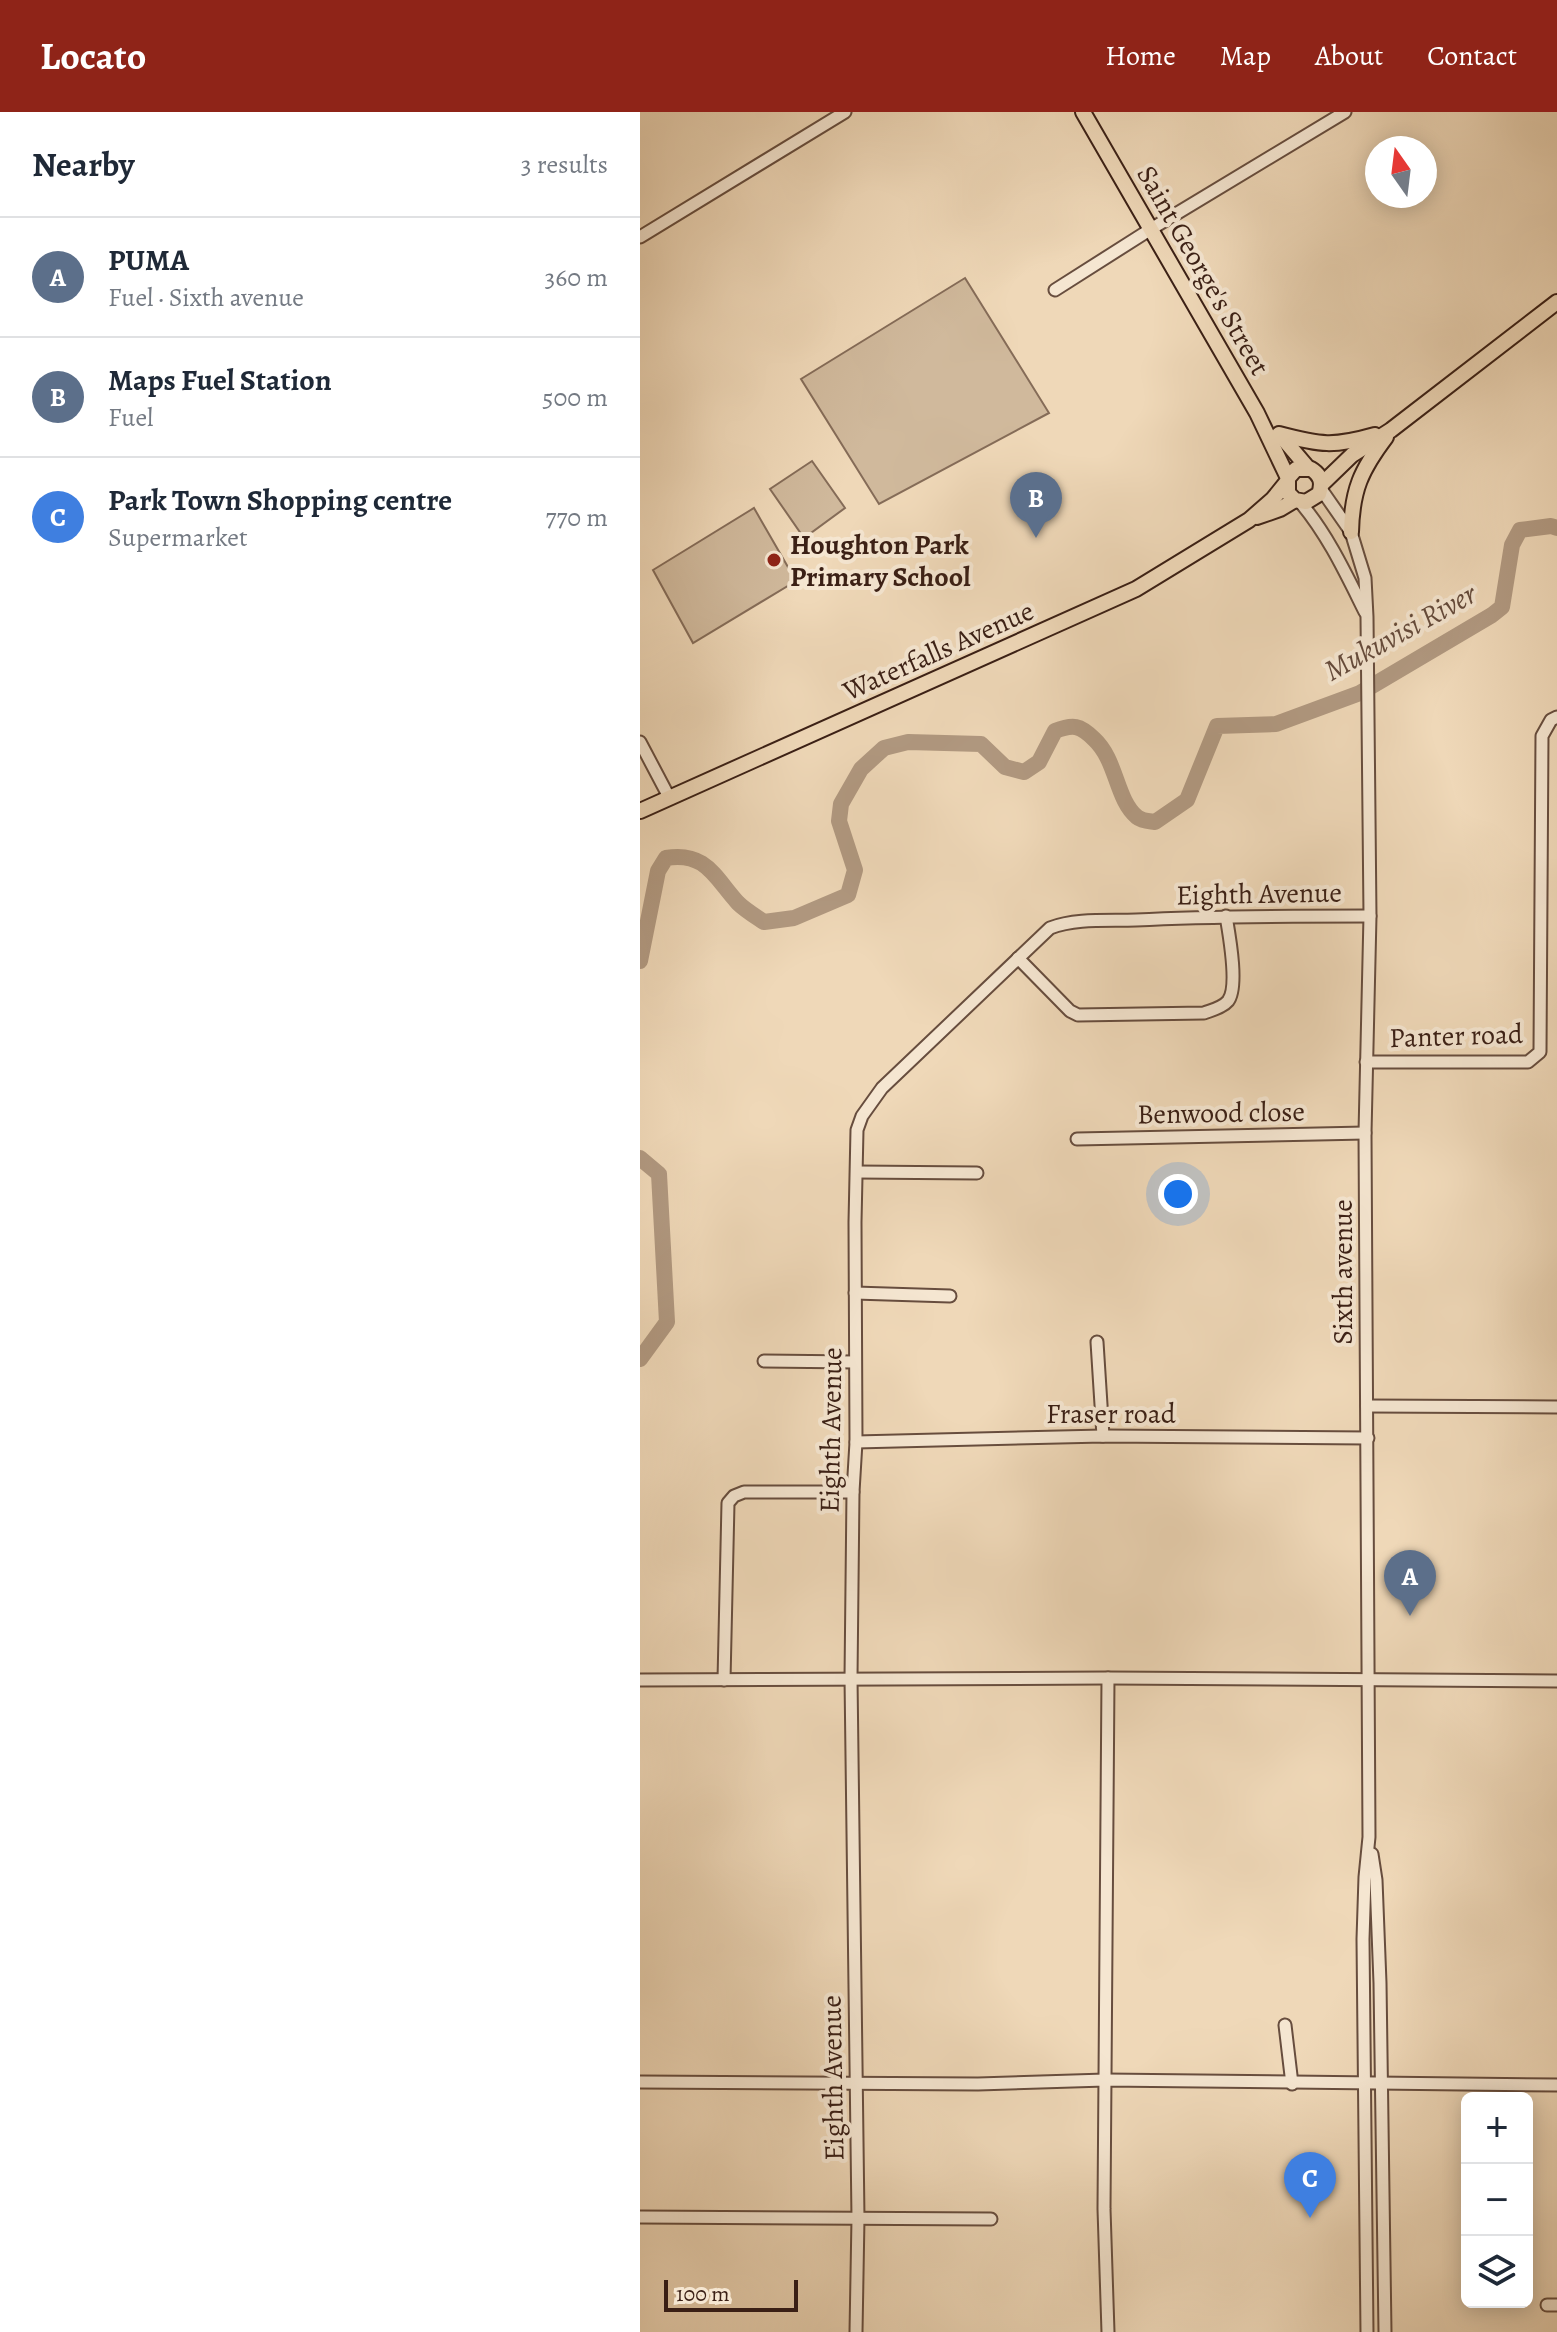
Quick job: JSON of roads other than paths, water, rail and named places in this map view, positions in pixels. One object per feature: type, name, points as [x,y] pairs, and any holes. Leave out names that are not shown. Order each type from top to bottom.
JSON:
[{"type":"main road","name":"Saint George's Street","points":[[1083,112],[1257,413],[1287,480]]},
{"type":"main road","points":[[1352,455],[1310,468],[1296,469],[1287,480],[1288,493],[1298,501],[1315,498],[1321,487],[1352,455],[1391,430],[1557,302]]},
{"type":"main road","name":"Saint George's Street","points":[[1257,413],[1310,468]]},
{"type":"main road","points":[[1279,434],[1310,442],[1339,444],[1391,430]]},
{"type":"main road","points":[[1351,532],[1351,511],[1357,482],[1363,468],[1391,430]]},
{"type":"main road","points":[[1310,468],[1316,473],[1321,487]]},
{"type":"main road","name":"Waterfalls Avenue","points":[[640,811],[1126,594],[1169,571],[1249,520],[1273,499],[1287,480]]},
{"type":"main road","name":"Waterfalls Avenue","points":[[1249,520],[1298,501]]},
{"type":"street","points":[[640,237],[845,112]]},
{"type":"street","points":[[1055,290],[1345,112]]},
{"type":"street","name":"Sixth avenue","points":[[1321,487],[1351,532],[1365,578],[1367,617],[1370,916],[1365,1133],[1369,1837]]},
{"type":"street","points":[[1298,501],[1314,518],[1367,617]]},
{"type":"street","name":"Panter road","points":[[1366,1062],[1528,1062],[1536,1057],[1541,1047],[1542,736],[1551,720],[1557,717]]},
{"type":"street","points":[[640,742],[669,797]]},
{"type":"street","points":[[1018,958],[1070,1011],[1078,1015],[1204,1013],[1220,1007],[1231,995],[1233,955],[1226,916]]},
{"type":"street","name":"Eighth Avenue","points":[[856,2332],[858,2218],[851,1678],[856,1442],[857,1130],[862,1116],[882,1088],[1045,931],[1061,925],[1226,916],[1370,916]]},
{"type":"street","name":"Benwood close","points":[[1077,1139],[1365,1133]]},
{"type":"street","points":[[857,1172],[977,1173]]},
{"type":"street","points":[[855,1293],[950,1296]]},
{"type":"street","points":[[1097,1342],[1103,1436]]},
{"type":"street","points":[[764,1361],[855,1362]]},
{"type":"street","points":[[1367,1406],[1557,1407]]},
{"type":"street","name":"Fraser road","points":[[856,1442],[1103,1436],[1368,1438]]},
{"type":"street","points":[[724,1680],[728,1503],[744,1492],[853,1492]]},
{"type":"street","points":[[1108,1678],[1104,2209],[1108,2332]]},
{"type":"street","points":[[640,1680],[1108,1678],[1557,1681]]},
{"type":"street","points":[[1367,2332],[1363,1939],[1369,1837]]},
{"type":"street","points":[[1369,1837],[1377,1891],[1385,2332]]},
{"type":"street","points":[[1285,2025],[1292,2084]]},
{"type":"street","points":[[640,2082],[978,2084],[1105,2080],[1557,2085]]},
{"type":"street","points":[[640,2217],[991,2219]]},
{"type":"waterway","name":"Mukuvisi River","points":[[640,961],[658,871],[666,858],[691,859],[708,868],[741,906],[764,922],[794,918],[848,895],[855,870],[839,821],[841,804],[861,769],[884,748],[908,742],[981,744],[1005,767],[1024,772],[1039,762],[1055,731],[1067,727],[1080,728],[1102,748],[1130,810],[1141,819],[1155,822],[1187,800],[1217,726],[1276,724],[1360,693],[1502,607],[1512,545],[1520,530],[1557,528]]},
{"type":"waterway","name":"Mukuvisi River","points":[[640,1158],[659,1174],[667,1322],[640,1359]]},
{"type":"place","name":"Maps Fuel Station","points":[[1036,538]]},
{"type":"place","name":"Houghton Park Primary School","points":[[774,560]]},
{"type":"place","name":"PUMA","points":[[1410,1616]]},
{"type":"place","name":"Park Town Shopping centre","points":[[1310,2218]]}]
